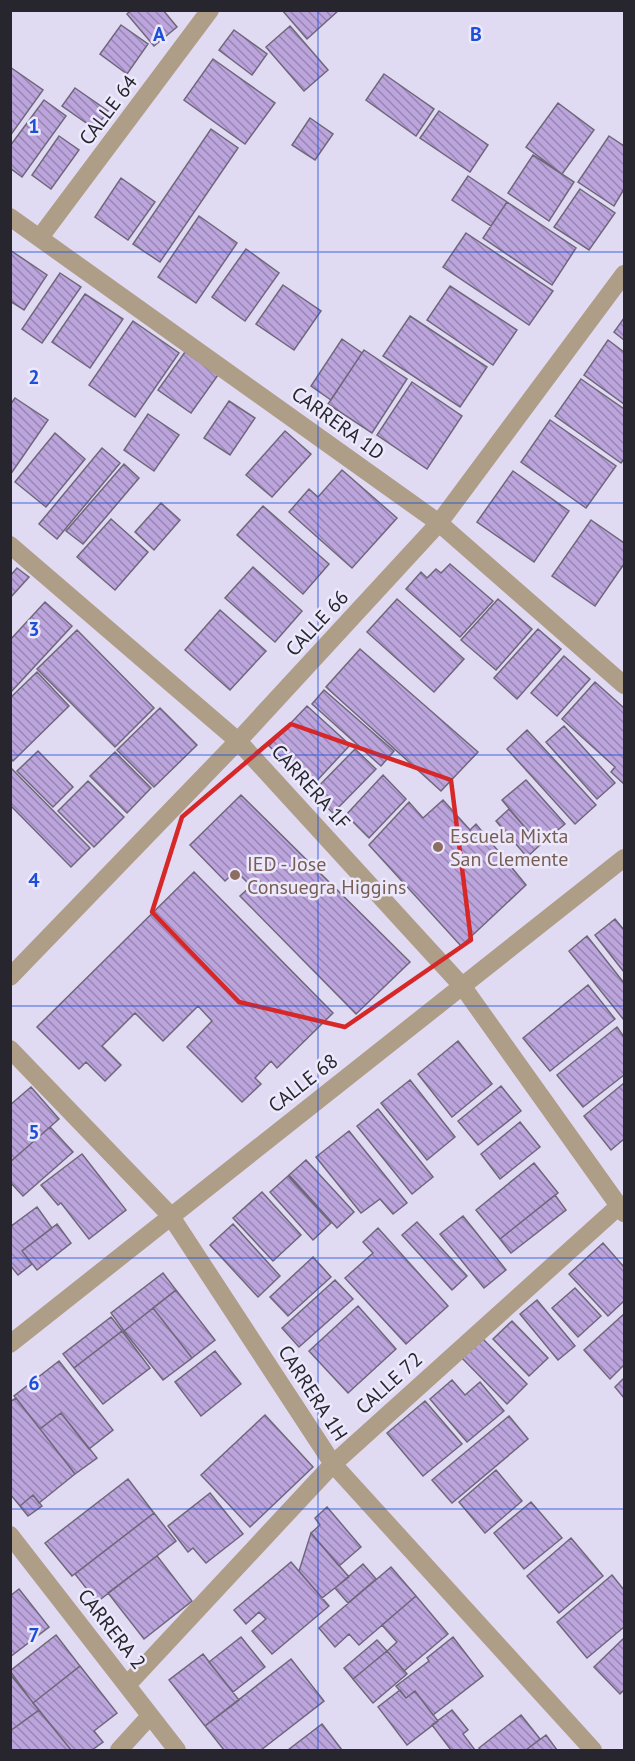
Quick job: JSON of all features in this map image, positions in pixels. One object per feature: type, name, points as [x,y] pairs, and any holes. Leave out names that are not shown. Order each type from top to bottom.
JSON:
[{"type":"street","name":"CALLE 64","points":[[41,236],[210,10]]},
{"type":"street","name":"CARRERA 1D","points":[[10,217],[41,236],[439,523],[624,685]]},
{"type":"street","name":"CALLE 66","points":[[10,977],[238,741],[439,523],[624,274]]},
{"type":"street","name":"CARRERA 1F","points":[[10,545],[238,741],[463,987],[622,1210]]},
{"type":"street","name":"CALLE 68","points":[[10,1344],[170,1215],[463,987],[624,858]]},
{"type":"street","name":"CARRERA 1H","points":[[10,1049],[170,1215],[333,1464],[593,1750]]},
{"type":"street","name":"CALLE 72","points":[[127,1685],[333,1464],[622,1210]]},
{"type":"street","name":"CARRERA 2","points":[[10,1534],[177,1750]]},
{"type":"street","points":[[119,1750],[150,1716]]},
{"type":"highlighted area","points":[[291,724],[451,780],[471,940],[345,1027],[239,1002],[152,912],[182,817]]},
{"type":"building","points":[[131,10],[163,10],[177,27],[154,46],[127,14]]},
{"type":"building","points":[[282,10],[339,10],[307,39]]},
{"type":"building","points":[[121,25],[148,44],[127,74],[100,54]]},
{"type":"building","points":[[290,26],[328,70],[304,91],[266,47]]},
{"type":"building","points":[[234,30],[267,54],[252,75],[219,50]]},
{"type":"building","points":[[213,59],[275,103],[245,144],[184,100]]},
{"type":"building","points":[[10,67],[43,90],[10,136]]},
{"type":"building","points":[[384,74],[434,109],[416,136],[366,100]]},
{"type":"building","points":[[75,88],[108,111],[95,129],[62,106]]},
{"type":"building","points":[[44,100],[66,116],[22,177],[10,168],[10,146]]},
{"type":"building","points":[[558,103],[594,130],[562,174],[526,147]]},
{"type":"building","points":[[439,111],[488,145],[470,172],[420,138]]},
{"type":"building","points":[[310,118],[333,134],[315,160],[292,145]]},
{"type":"building","points":[[211,129],[238,148],[160,262],[133,244]]},
{"type":"building","points":[[59,136],[79,150],[51,189],[32,175]]},
{"type":"building","points":[[609,136],[624,146],[624,189],[614,206],[578,182]]},
{"type":"building","points":[[533,155],[574,182],[549,221],[508,193]]},
{"type":"building","points":[[468,176],[507,202],[491,226],[452,200]]},
{"type":"building","points":[[121,178],[155,202],[128,240],[95,217]]},
{"type":"building","points":[[580,189],[615,213],[589,250],[554,227]]},
{"type":"building","points":[[507,202],[576,248],[552,285],[483,238]]},
{"type":"building","points":[[199,216],[237,243],[196,303],[158,277]]},
{"type":"building","points":[[466,233],[553,291],[529,325],[443,267]]},
{"type":"building","points":[[246,249],[279,273],[245,321],[212,297]]},
{"type":"building","points":[[10,250],[47,275],[24,310],[10,301]]},
{"type":"building","points":[[60,273],[81,287],[42,343],[22,329]]},
{"type":"building","points":[[283,285],[321,311],[294,350],[256,324]]},
{"type":"building","points":[[450,286],[517,330],[493,365],[427,320]]},
{"type":"building","points":[[85,294],[123,319],[90,368],[52,342]]},
{"type":"building","points":[[410,316],[487,367],[460,407],[383,356]]},
{"type":"building","points":[[624,318],[624,340],[614,332]]},
{"type":"building","points":[[133,321],[179,353],[135,417],[89,385]]},
{"type":"building","points":[[342,339],[362,353],[331,400],[311,386]]},
{"type":"building","points":[[608,340],[624,352],[624,404],[584,375]]},
{"type":"building","points":[[364,350],[407,379],[372,433],[328,404]]},
{"type":"building","points":[[185,352],[218,375],[191,413],[158,390]]},
{"type":"building","points":[[581,379],[624,409],[624,459],[621,463],[555,416]]},
{"type":"building","points":[[412,382],[462,416],[427,469],[377,435]]},
{"type":"building","points":[[15,398],[48,420],[10,475],[10,405]]},
{"type":"building","points":[[229,401],[255,418],[230,455],[204,438]]},
{"type":"building","points":[[148,414],[179,435],[154,471],[124,450]]},
{"type":"building","points":[[550,420],[616,466],[586,508],[521,462]]},
{"type":"building","points":[[285,431],[311,454],[272,497],[246,475]]},
{"type":"building","points":[[55,433],[85,459],[46,507],[15,482]]},
{"type":"building","points":[[102,448],[120,463],[57,539],[39,524]]},
{"type":"building","points":[[124,464],[139,478],[83,544],[66,531]]},
{"type":"building","points":[[342,470],[397,518],[352,568],[289,512],[309,489],[318,497]]},
{"type":"building","points":[[513,471],[569,511],[534,562],[477,522]]},
{"type":"building","points":[[161,503],[180,520],[154,550],[135,532]]},
{"type":"building","points":[[263,506],[329,564],[303,594],[237,535]]},
{"type":"building","points":[[111,519],[148,552],[115,590],[77,557]]},
{"type":"building","points":[[591,520],[624,543],[624,564],[595,606],[552,576]]},
{"type":"building","points":[[450,564],[493,601],[460,637],[406,589],[421,572],[427,578],[436,569],[441,573]]},
{"type":"building","points":[[253,567],[302,611],[275,642],[225,598]]},
{"type":"building","points":[[17,568],[29,577],[10,598],[10,576]]},
{"type":"building","points":[[397,599],[464,659],[434,692],[367,632]]},
{"type":"building","points":[[498,599],[532,629],[496,670],[461,640]]},
{"type":"building","points":[[45,602],[72,626],[10,693],[10,640]]},
{"type":"building","points":[[220,610],[266,651],[230,690],[185,650]]},
{"type":"building","points":[[538,629],[561,649],[517,699],[494,678]]},
{"type":"building","points":[[77,630],[154,708],[115,747],[37,669]]},
{"type":"building","points":[[360,649],[478,752],[441,791],[326,687]]},
{"type":"building","points":[[564,656],[590,679],[557,716],[531,693]]},
{"type":"building","points":[[37,672],[69,706],[13,761],[10,758],[10,698]]},
{"type":"building","points":[[595,682],[624,708],[624,784],[611,772],[615,767],[562,719]]},
{"type":"building","points":[[324,690],[394,751],[381,766],[312,704]]},
{"type":"building","points":[[307,706],[350,745],[312,786],[269,746]]},
{"type":"building","points":[[160,708],[197,745],[154,787],[117,750]]},
{"type":"building","points":[[564,726],[615,783],[597,799],[546,742]]},
{"type":"building","points":[[527,730],[596,805],[575,824],[507,749]]},
{"type":"building","points":[[355,749],[376,769],[333,813],[312,793]]},
{"type":"building","points":[[38,751],[73,787],[53,807],[17,771]]},
{"type":"building","points":[[115,752],[151,788],[127,813],[90,776]]},
{"type":"building","points":[[10,767],[90,848],[71,867],[10,805]]},
{"type":"building","points":[[383,775],[406,799],[369,838],[346,815]]},
{"type":"building","points":[[526,780],[565,824],[540,845],[502,800]]},
{"type":"building","points":[[88,781],[124,817],[94,847],[58,811]]},
{"type":"building","points":[[241,795],[410,962],[356,1014],[240,896],[251,886],[236,871],[225,881],[190,845]]},
{"type":"building","name":"Escuela Mixta San Clemente","points":[[443,800],[470,830],[476,824],[526,885],[461,946],[369,845],[409,802],[423,818]]},
{"type":"building","points":[[509,809],[540,845],[527,857],[496,821]]},
{"type":"building","points":[[194,872],[333,1013],[277,1068],[271,1061],[255,1078],[261,1084],[242,1102],[187,1047],[212,1021],[198,1006],[163,1041],[135,1013],[102,1046],[121,1065],[105,1081],[86,1062],[79,1069],[37,1027]]},
{"type":"building","points":[[615,919],[624,930],[624,972],[595,935]]},
{"type":"building","points":[[587,936],[624,983],[624,1020],[569,951]]},
{"type":"building","points":[[588,985],[615,1019],[550,1071],[523,1038]]},
{"type":"building","points":[[617,1027],[624,1037],[624,1075],[583,1107],[557,1075]]},
{"type":"building","points":[[458,1041],[492,1084],[452,1117],[418,1074]]},
{"type":"building","points":[[410,1080],[455,1137],[427,1160],[381,1103]]},
{"type":"building","points":[[624,1083],[624,1139],[611,1150],[584,1116]]},
{"type":"building","points":[[501,1086],[521,1111],[478,1145],[458,1121]]},
{"type":"building","points":[[31,1087],[59,1119],[10,1162],[10,1105]]},
{"type":"building","points":[[378,1109],[433,1177],[412,1194],[357,1126]]},
{"type":"building","points":[[520,1122],[540,1147],[500,1179],[481,1154]]},
{"type":"building","points":[[50,1127],[73,1152],[23,1196],[10,1182],[10,1162]]},
{"type":"building","points":[[349,1131],[407,1203],[393,1214],[380,1199],[361,1213],[316,1157]]},
{"type":"building","points":[[82,1154],[126,1210],[89,1239],[61,1203],[58,1205],[41,1185]]},
{"type":"building","points":[[306,1160],[354,1212],[337,1228],[289,1175]]},
{"type":"building","points":[[534,1163],[558,1193],[500,1239],[476,1210]]},
{"type":"building","points":[[288,1176],[331,1223],[313,1240],[270,1192]]},
{"type":"building","points":[[262,1192],[301,1235],[273,1261],[233,1218]]},
{"type":"building","points":[[555,1195],[566,1210],[511,1253],[500,1239]]},
{"type":"building","points":[[37,1207],[52,1228],[22,1251],[32,1264],[18,1275],[10,1265],[10,1227]]},
{"type":"building","points":[[463,1216],[506,1270],[484,1288],[440,1234]]},
{"type":"building","points":[[417,1222],[467,1276],[452,1290],[402,1235]]},
{"type":"building","points":[[57,1224],[71,1243],[37,1270],[22,1251]]},
{"type":"building","points":[[233,1224],[280,1276],[258,1297],[210,1245]]},
{"type":"building","points":[[378,1228],[448,1306],[406,1344],[345,1278],[373,1253],[363,1242]]},
{"type":"building","points":[[603,1243],[624,1267],[624,1301],[608,1316],[569,1274]]},
{"type":"building","points":[[313,1257],[331,1277],[288,1316],[270,1297]]},
{"type":"building","points":[[163,1273],[176,1290],[124,1331],[111,1313]]},
{"type":"building","points":[[335,1280],[353,1299],[299,1347],[282,1328]]},
{"type":"building","points":[[575,1288],[601,1316],[578,1337],[552,1308]]},
{"type":"building","points":[[176,1290],[215,1340],[192,1358],[153,1308]]},
{"type":"building","points":[[537,1300],[575,1346],[558,1360],[520,1314]]},
{"type":"building","points":[[358,1306],[396,1349],[348,1393],[309,1351]]},
{"type":"building","points":[[153,1308],[192,1358],[163,1380],[124,1331]]},
{"type":"building","points":[[624,1314],[624,1365],[610,1379],[584,1350]]},
{"type":"building","points":[[111,1317],[122,1331],[74,1368],[63,1354]]},
{"type":"building","points":[[512,1321],[548,1358],[529,1376],[493,1339]]},
{"type":"building","points":[[122,1331],[150,1368],[103,1404],[74,1368]]},
{"type":"building","points":[[482,1338],[527,1384],[507,1404],[461,1357]]},
{"type":"building","points":[[215,1351],[241,1384],[201,1416],[175,1382]]},
{"type":"building","points":[[59,1361],[113,1430],[89,1449],[61,1413],[40,1429],[14,1396]]},
{"type":"building","points":[[624,1378],[624,1398],[615,1387]]},
{"type":"building","points":[[452,1380],[465,1395],[480,1382],[504,1411],[467,1442],[430,1399]]},
{"type":"building","points":[[16,1398],[75,1474],[39,1503],[33,1495],[20,1506],[10,1494],[10,1402]]},
{"type":"building","points":[[425,1401],[462,1444],[423,1476],[387,1433]]},
{"type":"building","points":[[61,1413],[97,1458],[75,1474],[40,1429]]},
{"type":"building","points":[[265,1415],[313,1467],[250,1527],[201,1475]]},
{"type":"building","points":[[509,1416],[528,1439],[452,1503],[432,1480]]},
{"type":"building","points":[[496,1470],[522,1501],[485,1533],[459,1502]]},
{"type":"building","points":[[128,1479],[154,1513],[72,1576],[45,1543]]},
{"type":"building","points":[[210,1493],[243,1534],[206,1563],[193,1548],[188,1552],[168,1526]]},
{"type":"building","points":[[33,1495],[42,1506],[28,1516],[20,1506]]},
{"type":"building","points":[[531,1502],[562,1538],[524,1569],[494,1533]]},
{"type":"building","points":[[327,1507],[361,1547],[339,1566],[311,1533],[320,1525],[315,1518]]},
{"type":"building","points":[[154,1513],[176,1541],[97,1602],[75,1574]]},
{"type":"building","points":[[311,1533],[349,1577],[322,1598],[299,1571]]},
{"type":"building","points":[[571,1538],[603,1576],[559,1613],[527,1576]]},
{"type":"building","points":[[157,1556],[192,1601],[144,1639],[108,1593]]},
{"type":"building","points":[[291,1562],[329,1606],[272,1654],[252,1631],[266,1619],[259,1612],[246,1624],[234,1610]]},
{"type":"building","points":[[363,1564],[376,1579],[348,1603],[335,1588]]},
{"type":"building","points":[[391,1567],[416,1596],[359,1645],[349,1634],[335,1647],[319,1628]]},
{"type":"building","points":[[612,1575],[624,1590],[624,1627],[587,1658],[557,1622]]},
{"type":"building","points":[[19,1589],[49,1627],[10,1657],[10,1596]]},
{"type":"building","points":[[416,1596],[448,1634],[404,1671],[387,1651],[397,1642],[382,1625]]},
{"type":"building","points":[[56,1635],[80,1666],[33,1703],[10,1671]]},
{"type":"building","points":[[241,1637],[265,1667],[233,1692],[209,1662]]},
{"type":"building","points":[[453,1637],[483,1676],[433,1715],[415,1691],[406,1698],[396,1686],[429,1661],[427,1658]]},
{"type":"building","points":[[624,1638],[624,1690],[620,1694],[594,1667]]},
{"type":"building","points":[[377,1640],[387,1651],[353,1679],[344,1668]]},
{"type":"building","points":[[387,1651],[407,1674],[373,1703],[353,1679]]},
{"type":"building","points":[[203,1654],[239,1700],[205,1726],[169,1680]]},
{"type":"building","points":[[291,1659],[324,1701],[261,1750],[224,1750],[205,1726]]},
{"type":"building","points":[[80,1666],[117,1713],[94,1731],[103,1742],[92,1750],[71,1750],[33,1703]]},
{"type":"building","points":[[10,1674],[39,1710],[10,1731]]},
{"type":"building","points":[[400,1690],[406,1698],[415,1691],[438,1721],[407,1745],[378,1707]]},
{"type":"building","points":[[39,1710],[71,1750],[11,1750],[10,1731]]},
{"type":"building","points":[[452,1710],[468,1730],[463,1734],[475,1750],[451,1750],[432,1725]]},
{"type":"building","points":[[521,1715],[540,1739],[526,1750],[481,1750],[479,1748]]},
{"type":"building","points":[[322,1724],[342,1750],[288,1750]]},
{"type":"building","points":[[546,1735],[557,1750],[526,1750]]},
{"type":"place","name":"Escuela Mixta San Clemente","points":[[438,847]]},
{"type":"place","name":"IED - Jose Consuegra Higgins","points":[[235,875]]}]
